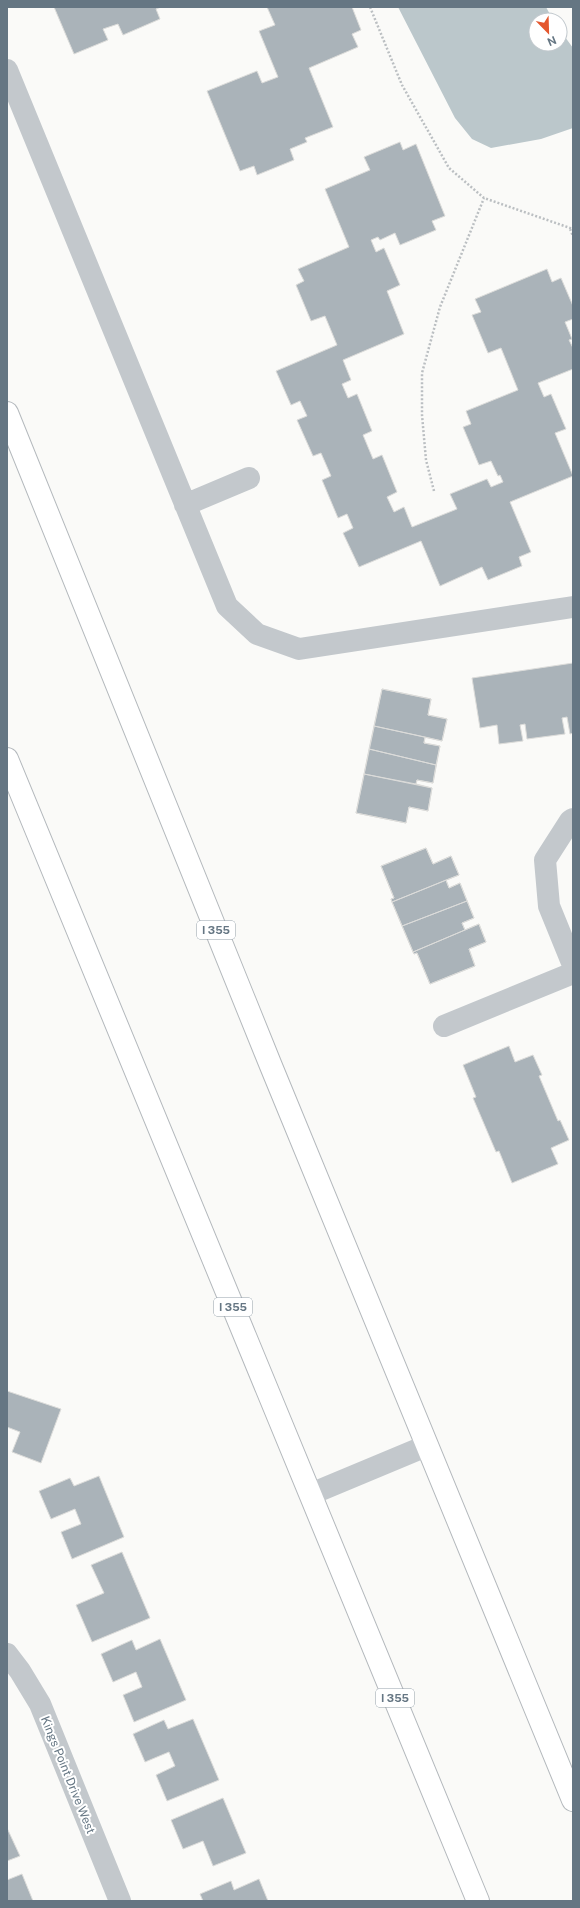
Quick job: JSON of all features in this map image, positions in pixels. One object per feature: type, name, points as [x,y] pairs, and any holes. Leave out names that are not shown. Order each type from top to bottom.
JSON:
[{"type":"highway","name":"I 355","points":[[7,413],[426,1446],[573,1800]]},
{"type":"highway","name":"I 355","points":[[7,758],[478,1901]]},
{"type":"street","points":[[7,70],[227,606],[257,634],[299,649],[573,607]]},
{"type":"street","points":[[185,504],[249,478]]},
{"type":"street","points":[[573,819],[570,821],[545,860],[549,906],[573,965]]},
{"type":"street","points":[[444,1026],[573,973]]},
{"type":"street","points":[[311,1494],[426,1446]]},
{"type":"street","name":"Kings Point Drive West","points":[[7,1654],[20,1670],[40,1704],[120,1901]]},
{"type":"path","points":[[370,7],[402,85],[449,168],[484,198],[572,229],[573,236]]},
{"type":"path","points":[[434,491],[425,453],[422,415],[422,373],[440,308],[484,198]]},
{"type":"shaded area","points":[[398,7],[546,7],[549,12],[528,12],[528,52],[568,52],[568,41],[573,48],[573,128],[541,139],[491,148],[472,139],[455,118]]},
{"type":"building","points":[[54,7],[161,7],[156,9],[160,19],[123,35],[118,24],[103,29],[108,40],[74,54]]},
{"type":"building","points":[[267,7],[352,7],[361,30],[352,34],[358,47],[309,68],[333,127],[305,138],[307,142],[290,149],[294,160],[257,175],[254,166],[240,171],[207,91],[257,71],[262,83],[278,77],[259,31],[275,25]]},
{"type":"building","points":[[400,142],[403,150],[416,144],[445,216],[432,221],[436,230],[400,245],[395,233],[380,240],[378,237],[371,240],[376,252],[384,248],[400,285],[387,291],[404,334],[343,360],[351,380],[342,384],[348,398],[357,394],[372,431],[363,435],[373,459],[382,455],[397,492],[387,497],[394,512],[404,507],[412,527],[457,509],[450,494],[487,479],[491,487],[503,482],[500,475],[498,476],[491,461],[479,465],[463,427],[471,424],[466,411],[518,390],[501,348],[488,353],[472,315],[481,312],[475,299],[547,269],[552,282],[561,278],[573,306],[573,319],[565,322],[572,339],[569,340],[573,348],[573,369],[538,383],[544,397],[551,394],[566,429],[555,433],[573,476],[510,502],[531,552],[519,557],[522,566],[488,580],[482,567],[440,586],[421,541],[359,567],[343,533],[353,528],[347,514],[338,518],[322,480],[331,476],[321,453],[313,456],[297,420],[307,416],[300,401],[291,405],[276,371],[337,345],[325,316],[311,321],[296,285],[304,281],[298,269],[349,247],[325,189],[370,170],[364,157]]},
{"type":"building","points":[[573,663],[573,733],[570,734],[567,717],[562,718],[565,734],[527,739],[525,724],[520,725],[523,741],[499,744],[497,725],[480,728],[472,678]]},
{"type":"building","points":[[382,689],[431,699],[428,715],[447,719],[442,741],[425,737],[424,743],[440,746],[433,783],[417,780],[416,784],[432,788],[428,811],[409,807],[406,823],[356,813]]},
{"type":"building","points":[[382,689],[431,699],[428,715],[447,719],[442,741],[374,726]]},
{"type":"building","points":[[374,726],[425,737],[424,743],[440,746],[436,765],[369,749]]},
{"type":"building","points":[[369,749],[436,765],[433,783],[417,780],[416,784],[364,774]]},
{"type":"building","points":[[364,774],[432,788],[428,811],[409,807],[406,823],[356,813]]},
{"type":"building","points":[[426,848],[433,864],[451,856],[459,875],[446,880],[449,888],[460,883],[474,918],[462,923],[465,930],[479,924],[486,942],[469,949],[475,966],[430,984],[417,953],[414,954],[392,902],[391,899],[394,898],[381,866]]},
{"type":"building","points":[[426,848],[433,864],[451,856],[459,875],[392,902],[391,899],[394,898],[381,866]]},
{"type":"building","points":[[446,880],[449,888],[460,883],[467,901],[402,926],[392,902]]},
{"type":"building","points":[[467,901],[474,918],[462,923],[465,930],[413,952],[402,926]]},
{"type":"building","points":[[479,924],[486,942],[469,949],[475,966],[430,984],[417,953],[414,954],[413,952]]},
{"type":"building","points":[[509,1046],[515,1062],[533,1055],[542,1075],[539,1076],[558,1121],[560,1120],[569,1140],[551,1148],[558,1164],[512,1183],[499,1151],[496,1152],[473,1098],[476,1097],[463,1065]]},
{"type":"building","points":[[7,1391],[61,1409],[41,1463],[12,1452],[20,1432],[7,1427]]},
{"type":"building","points":[[99,1476],[124,1537],[72,1559],[61,1532],[81,1524],[75,1509],[51,1519],[39,1491],[70,1478],[74,1486]]},
{"type":"building","points":[[122,1552],[150,1618],[92,1642],[76,1605],[104,1593],[91,1565]]},
{"type":"building","points":[[160,1639],[186,1700],[134,1722],[123,1695],[142,1687],[136,1672],[113,1682],[101,1654],[132,1640],[136,1650]]},
{"type":"building","points":[[193,1719],[219,1780],[167,1801],[156,1775],[175,1766],[169,1752],[145,1762],[133,1734],[164,1720],[168,1729]]},
{"type":"building","points":[[223,1798],[246,1853],[213,1866],[203,1841],[183,1849],[171,1820]]},
{"type":"building","points":[[7,1828],[20,1856],[7,1861]]},
{"type":"building","points":[[22,1874],[33,1901],[7,1901],[7,1880]]},
{"type":"building","points":[[259,1879],[268,1901],[203,1901],[200,1894],[231,1881],[234,1890]]}]
